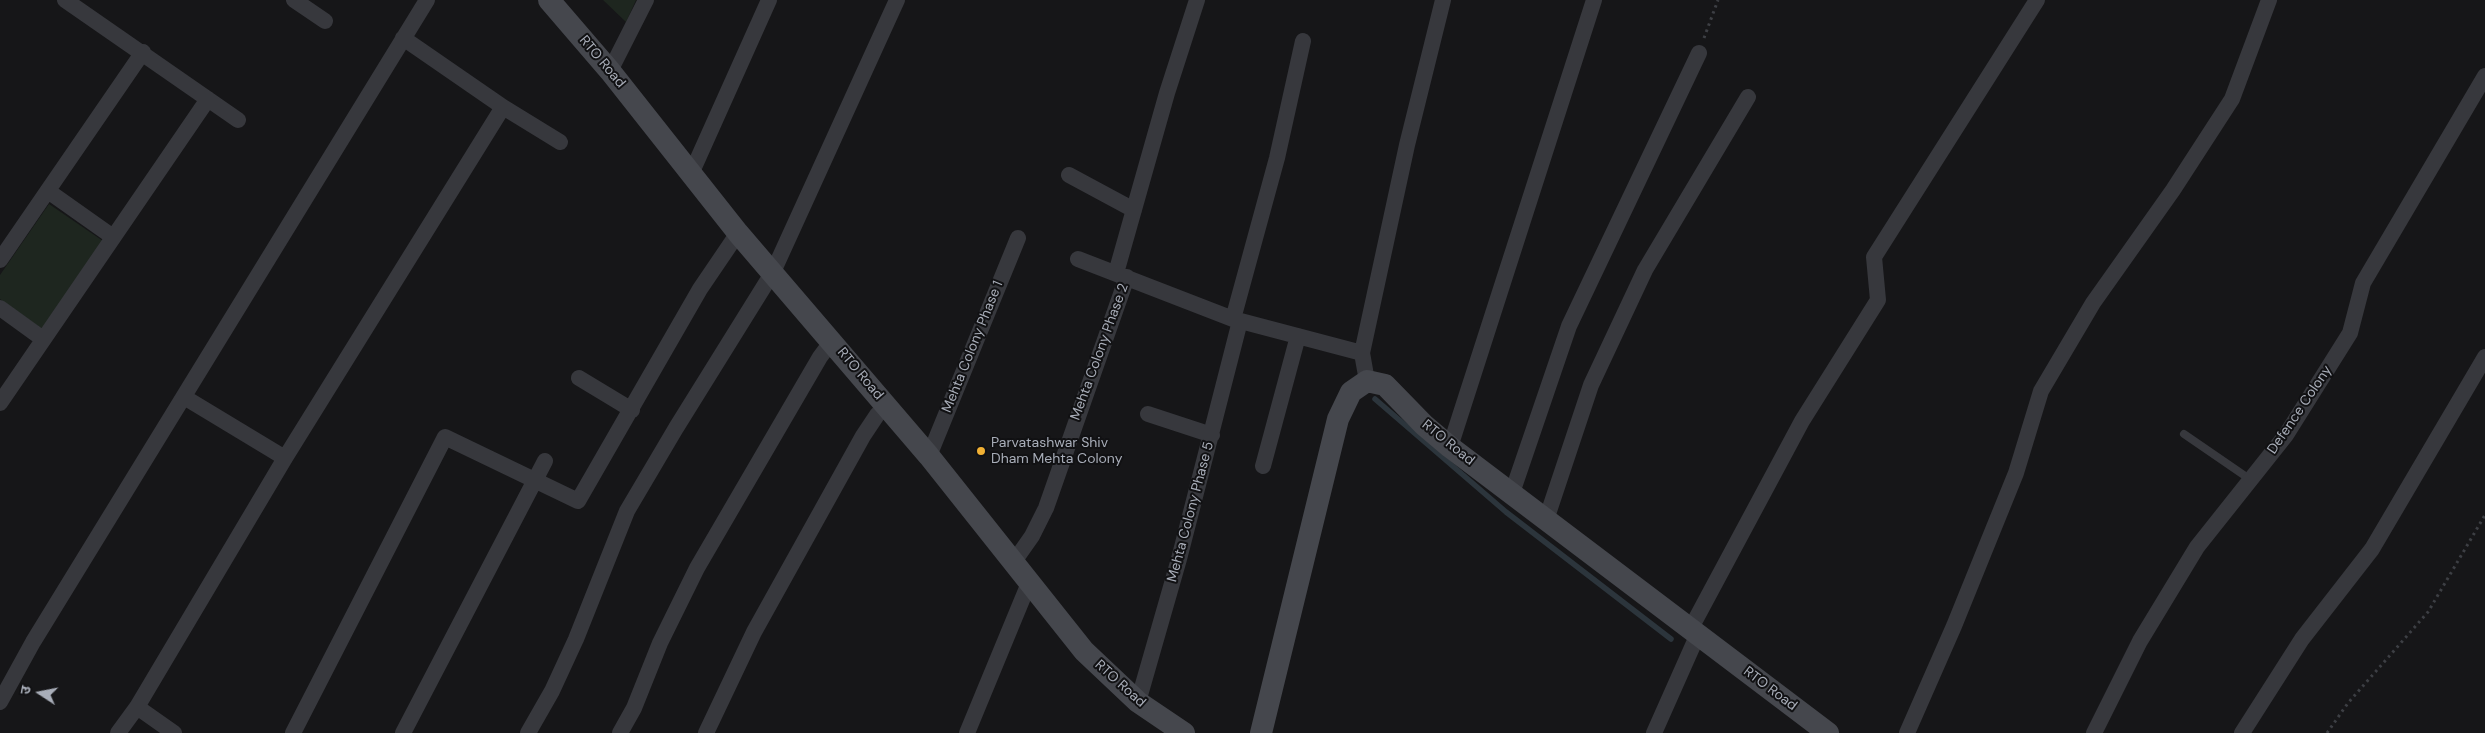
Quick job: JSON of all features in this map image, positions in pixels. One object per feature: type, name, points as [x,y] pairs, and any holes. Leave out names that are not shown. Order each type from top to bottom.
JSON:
[{"type":"street","points":[[66,0],[238,120]]},
{"type":"street","points":[[294,0],[325,22]]},
{"type":"street","points":[[0,702],[33,642],[426,0]]},
{"type":"street","name":"RTO Road","points":[[549,0],[610,71],[738,233],[832,340],[929,456],[1012,563],[1084,651],[1138,702],[1177,731]]},
{"type":"street","points":[[610,71],[646,0]]},
{"type":"street","points":[[691,174],[769,0]]},
{"type":"street","points":[[528,733],[552,692],[628,512],[676,428],[773,272],[897,0]]},
{"type":"street","name":"Mehta Colony Phase 2","points":[[1012,563],[1032,536],[1046,508],[1122,275],[1134,210],[1166,93],[1197,0]]},
{"type":"street","points":[[1261,733],[1338,419],[1351,392],[1367,381],[1362,353],[1407,145],[1443,0]]},
{"type":"street","points":[[1450,447],[1594,0]]},
{"type":"street","points":[[1654,733],[1694,631],[1802,421],[1878,300],[1874,257],[2038,0]]},
{"type":"street","points":[[1907,733],[1954,626],[2016,473],[2042,391],[2093,303],[2173,190],[2232,99],[2269,0]]},
{"type":"street","points":[[403,38],[503,107],[560,142]]},
{"type":"street","name":"Mehta Colony Phase 5","points":[[1138,702],[1212,435],[1236,320],[1277,158],[1303,41]]},
{"type":"street","points":[[0,260],[143,52]]},
{"type":"street","points":[[1512,493],[1569,326],[1699,53]]},
{"type":"street","name":"Defence Colony","points":[[2094,733],[2140,641],[2197,547],[2286,435],[2350,334],[2363,283],[2485,76]]},
{"type":"street","points":[[1546,520],[1591,385],[1645,270],[1748,97]]},
{"type":"street","points":[[0,403],[208,99]]},
{"type":"street","points":[[118,733],[137,706],[285,458],[503,107]]},
{"type":"street","points":[[1069,175],[1134,210]]},
{"type":"street","points":[[48,191],[113,237]]},
{"type":"street","points":[[293,733],[445,437],[534,482],[578,501],[632,410],[700,288],[738,233]]},
{"type":"street","name":"Mehta Colony Phase 1","points":[[929,456],[1018,238]]},
{"type":"street","points":[[1078,259],[1236,320],[1362,353]]},
{"type":"street","points":[[0,308],[43,339]]},
{"type":"street","points":[[1264,466],[1298,336]]},
{"type":"street","points":[[620,733],[634,708],[660,643],[696,568],[820,357],[832,340]]},
{"type":"street","points":[[2242,733],[2302,639],[2372,549],[2485,357]]},
{"type":"street","points":[[579,378],[632,410]]},
{"type":"street","name":"RTO Road","points":[[1367,381],[1385,385],[1424,425],[1450,447],[1828,733]]},
{"type":"street","points":[[184,397],[285,458]]},
{"type":"street","points":[[706,733],[754,632],[863,436],[877,415],[887,405]]},
{"type":"street","points":[[1148,414],[1212,435]]},
{"type":"street","points":[[404,733],[546,461]]},
{"type":"street","points":[[967,733],[1029,583]]},
{"type":"street","points":[[137,706],[174,733]]},
{"type":"lane","points":[[2184,434],[2250,480]]},
{"type":"path","points":[[1699,53],[1718,0]]},
{"type":"path","points":[[2327,733],[2348,703],[2428,612],[2485,515]]},
{"type":"shaded area","points":[[603,0],[636,0],[626,22]]},
{"type":"shaded area","points":[[49,204],[103,241],[42,329],[0,299],[0,275]]},
{"type":"waterway","points":[[1375,399],[1506,512],[1671,639]]},
{"type":"place","name":"Parvatashwar Shiv Dham Mehta Colony","points":[[981,451]]}]
